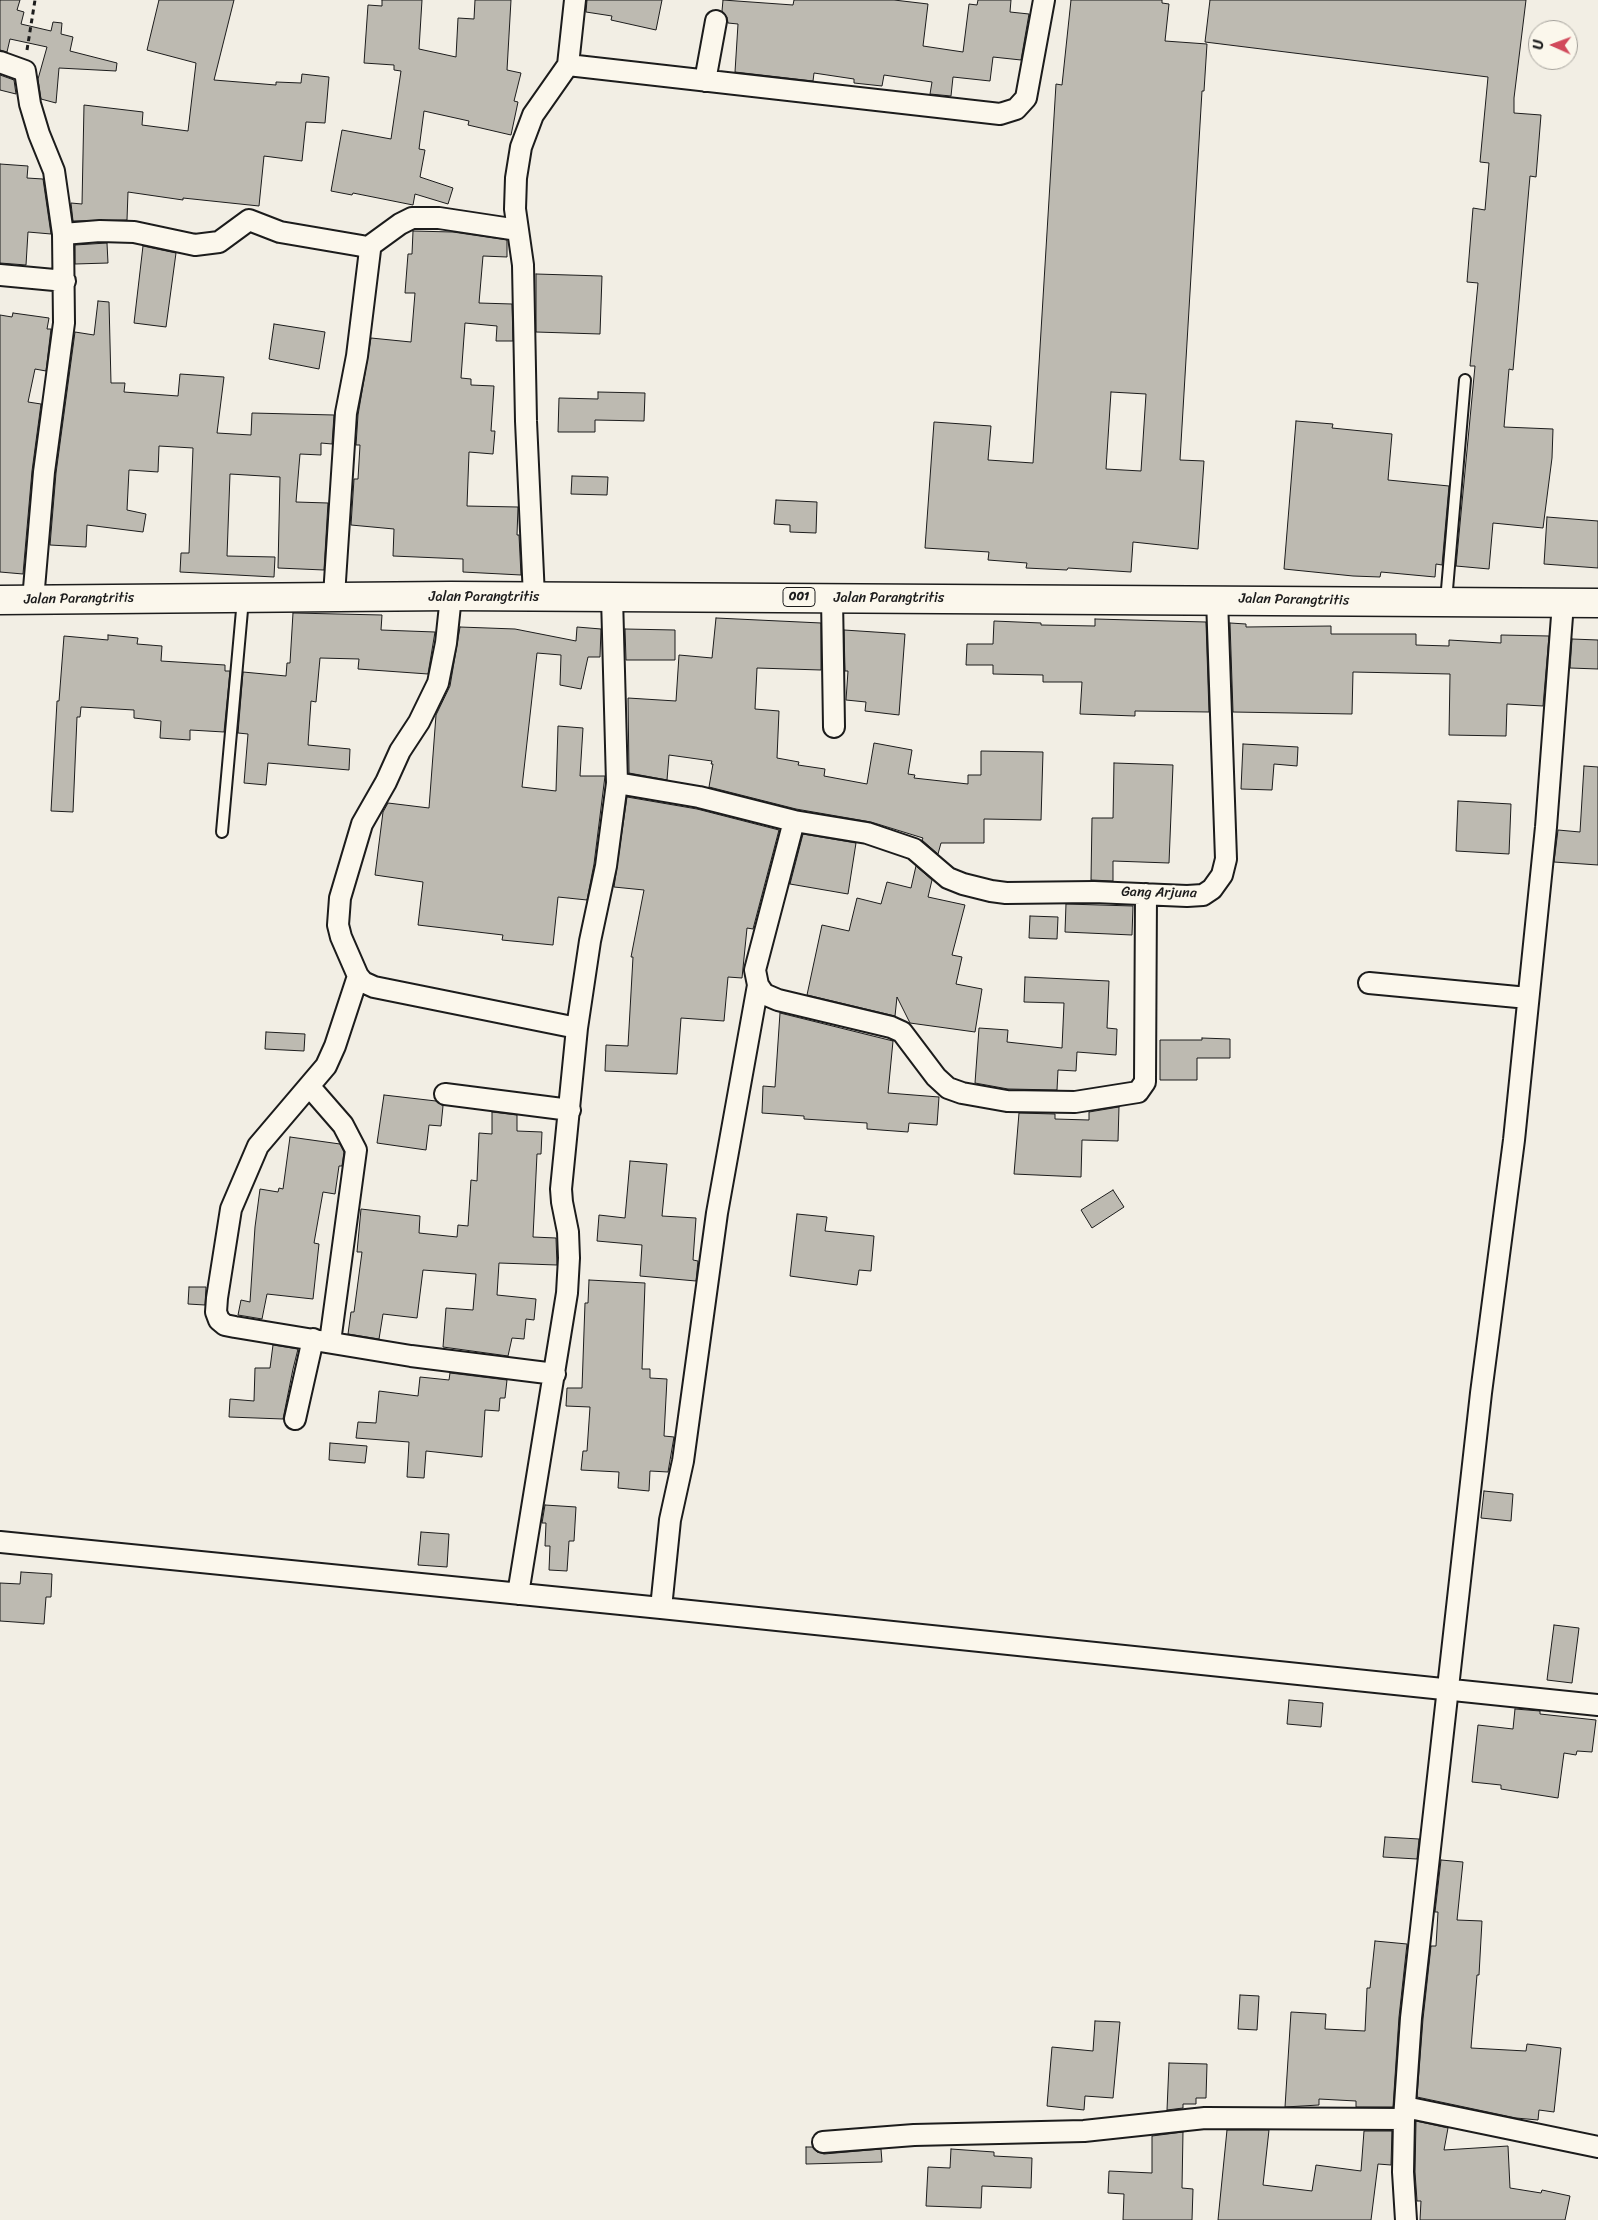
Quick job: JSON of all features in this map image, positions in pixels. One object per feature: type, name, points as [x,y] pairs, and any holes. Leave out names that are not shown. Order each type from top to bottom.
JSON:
[{"type":"main road","name":"Jalan Parangtritis","points":[[0,600],[451,596],[1598,603]]},
{"type":"street","points":[[534,597],[526,421],[523,265],[515,209],[516,178],[521,147],[533,115],[568,65],[575,0]]},
{"type":"street","points":[[568,65],[1000,114],[1016,108],[1026,98],[1044,0]]},
{"type":"street","points":[[705,81],[716,21]]},
{"type":"street","points":[[0,62],[25,71],[30,104],[39,134],[54,171],[64,234],[64,323],[44,472],[33,600]]},
{"type":"street","points":[[367,248],[400,224],[412,218],[439,218],[518,230]]},
{"type":"street","points":[[64,234],[100,231],[134,232],[195,245],[220,242],[248,220],[280,232],[370,250],[357,356],[346,413],[334,596]]},
{"type":"street","points":[[0,275],[65,281]]},
{"type":"street","points":[[451,596],[446,643],[438,683],[419,722],[400,751],[362,824],[340,898],[338,925],[358,976],[374,988],[577,1028]]},
{"type":"street","points":[[518,1594],[567,1293],[568,1232],[561,1189],[577,1028],[590,941],[606,866],[617,782],[612,597]]},
{"type":"street","points":[[832,598],[834,726]]},
{"type":"street","name":"Gang Arjuna","points":[[794,821],[867,834],[914,849],[948,878],[991,891],[1006,893],[1203,894],[1212,889],[1222,875],[1226,859],[1217,600]]},
{"type":"street","points":[[1406,2220],[1403,2172],[1404,2113],[1412,2009],[1481,1393],[1514,1140],[1546,827],[1563,603]]},
{"type":"street","points":[[617,782],[699,796],[794,821],[755,970],[758,985],[716,1222],[683,1461],[670,1520],[661,1608]]},
{"type":"street","points":[[758,985],[764,994],[778,1000],[891,1027],[902,1032],[936,1077],[948,1088],[962,1093],[1007,1101],[1075,1102],[1128,1095],[1138,1092],[1145,1082],[1146,894]]},
{"type":"street","points":[[358,976],[335,1046],[326,1066],[258,1146],[231,1209],[216,1312],[219,1320],[225,1325],[411,1356],[555,1374]]},
{"type":"street","points":[[1369,982],[1528,998]]},
{"type":"street","points":[[295,1418],[321,1340],[356,1150],[343,1125],[309,1086]]},
{"type":"street","points":[[445,1094],[570,1110]]},
{"type":"street","points":[[0,1542],[1598,1705]]},
{"type":"street","points":[[823,2142],[914,2135],[1084,2131],[1205,2118],[1404,2113],[1598,2147]]},
{"type":"lane","points":[[1446,602],[1465,380]]},
{"type":"lane","points":[[222,832],[243,597]]},
{"type":"path","points":[[25,71],[28,38],[35,0]]},
{"type":"building","points":[[0,0],[20,0],[17,10],[24,12],[21,24],[51,31],[53,22],[62,23],[61,34],[73,37],[70,51],[117,63],[116,71],[59,68],[56,103],[41,99],[38,79],[47,47],[10,39],[7,52],[0,50]]},
{"type":"building","points":[[159,0],[234,0],[214,80],[276,85],[276,82],[301,83],[302,74],[329,77],[325,123],[306,122],[302,161],[264,156],[259,206],[183,198],[183,200],[128,192],[127,220],[73,221],[71,203],[82,204],[84,105],[143,112],[142,125],[188,131],[196,63],[147,50]]},
{"type":"building","points":[[382,0],[422,0],[419,49],[456,57],[458,18],[474,19],[475,0],[511,0],[507,70],[521,73],[514,101],[518,102],[511,135],[468,125],[469,121],[424,111],[419,149],[425,150],[420,177],[453,188],[448,204],[415,194],[413,205],[353,193],[352,195],[331,191],[342,130],[391,139],[401,71],[394,70],[394,65],[364,63],[368,5],[382,6]]},
{"type":"building","points":[[587,0],[662,0],[656,30],[611,20],[612,16],[586,12]]},
{"type":"building","points":[[723,0],[793,5],[794,0],[894,0],[928,4],[923,46],[963,52],[969,4],[977,5],[978,0],[1011,0],[1010,12],[1029,14],[1021,60],[993,57],[990,81],[953,77],[951,96],[930,94],[932,82],[884,75],[882,86],[854,83],[854,79],[814,73],[813,81],[735,72],[738,24],[728,23],[727,17],[722,11]]},
{"type":"building","points":[[1071,0],[1162,0],[1162,3],[1169,4],[1165,41],[1207,44],[1204,91],[1202,91],[1180,460],[1204,461],[1198,549],[1133,542],[1131,572],[1068,568],[1067,570],[1026,568],[1027,563],[988,560],[989,552],[925,548],[934,422],[991,426],[988,460],[1033,463],[1056,84],[1062,85]],"holes":[[[1111,392],[1146,394],[1141,471],[1106,469]]]},
{"type":"building","points":[[1210,0],[1526,0],[1514,98],[1514,113],[1541,115],[1536,177],[1530,176],[1513,370],[1509,369],[1504,427],[1553,429],[1552,458],[1543,528],[1493,523],[1489,569],[1456,566],[1475,366],[1470,366],[1478,283],[1467,282],[1473,208],[1485,210],[1489,163],[1480,162],[1488,77],[1205,42]]},
{"type":"building","points":[[0,75],[14,80],[16,94],[0,90]]},
{"type":"building","points":[[0,164],[28,166],[27,178],[43,179],[51,234],[28,232],[26,265],[0,263]]},
{"type":"building","points":[[413,231],[453,232],[507,240],[507,257],[483,256],[479,303],[512,304],[513,341],[496,341],[497,326],[465,323],[461,378],[471,379],[471,385],[494,386],[491,431],[495,431],[493,454],[469,452],[467,506],[518,507],[517,535],[519,535],[521,575],[463,572],[463,559],[393,556],[394,529],[351,525],[354,479],[358,479],[360,445],[356,445],[358,415],[371,338],[411,342],[415,293],[405,293],[408,254],[412,254]]},
{"type":"building","points":[[107,243],[108,263],[75,264],[75,245]]},
{"type":"building","points":[[143,246],[176,253],[166,327],[134,323]]},
{"type":"building","points":[[536,274],[602,276],[600,334],[536,332]]},
{"type":"building","points":[[98,301],[109,302],[111,383],[125,383],[124,392],[178,396],[180,374],[224,377],[217,433],[251,435],[252,413],[334,415],[332,444],[321,443],[321,455],[300,454],[296,502],[328,503],[324,570],[278,568],[280,477],[230,474],[227,556],[275,557],[274,577],[180,572],[181,553],[189,553],[193,448],[159,446],[158,472],[129,470],[127,510],[146,514],[143,532],[87,525],[86,547],[50,545],[56,473],[75,332],[94,335]]},
{"type":"building","points":[[13,313],[49,318],[47,329],[51,329],[46,371],[35,369],[28,402],[41,404],[32,471],[23,574],[0,572],[0,315],[12,317]]},
{"type":"building","points":[[274,324],[325,332],[319,369],[269,359]]},
{"type":"building","points":[[598,392],[645,393],[644,421],[595,420],[595,432],[558,432],[559,398],[598,399]]},
{"type":"building","points":[[1296,421],[1333,424],[1332,428],[1392,434],[1388,480],[1449,486],[1442,565],[1436,564],[1435,577],[1381,572],[1380,577],[1353,576],[1284,569]]},
{"type":"building","points":[[572,476],[608,477],[607,495],[571,494]]},
{"type":"building","points":[[776,500],[817,502],[816,533],[790,532],[790,525],[774,524]]},
{"type":"building","points":[[1547,517],[1598,521],[1598,568],[1544,564]]},
{"type":"building","points":[[293,613],[382,615],[381,630],[435,632],[428,674],[358,669],[359,659],[320,658],[316,702],[311,701],[308,745],[350,749],[349,770],[268,763],[266,785],[244,783],[248,734],[238,733],[243,672],[286,676],[287,663],[290,663]]},
{"type":"building","points":[[716,618],[821,623],[821,670],[757,668],[755,709],[779,711],[777,758],[799,762],[798,765],[825,769],[824,776],[867,784],[874,743],[912,750],[908,774],[915,775],[914,778],[968,784],[968,775],[981,775],[981,751],[1043,752],[1041,820],[984,819],[984,843],[941,843],[938,854],[922,840],[923,838],[871,822],[796,809],[709,787],[712,761],[669,755],[667,780],[629,773],[628,698],[676,701],[679,655],[712,658]]},
{"type":"building","points":[[1095,619],[1206,622],[1209,712],[1135,711],[1135,716],[1080,714],[1082,682],[1043,682],[1043,675],[993,674],[993,665],[966,665],[967,644],[993,644],[994,621],[1041,623],[1041,625],[1095,626]]},
{"type":"building","points":[[1230,623],[1246,624],[1246,627],[1331,626],[1331,634],[1416,634],[1416,645],[1449,646],[1449,640],[1501,643],[1501,635],[1549,636],[1543,706],[1507,704],[1506,736],[1449,735],[1450,674],[1353,672],[1352,714],[1233,712]]},
{"type":"building","points":[[460,627],[515,629],[576,641],[577,627],[601,629],[600,657],[588,657],[581,689],[560,685],[561,655],[537,653],[522,787],[556,791],[558,726],[583,728],[580,776],[605,776],[594,864],[587,900],[558,897],[553,945],[502,940],[503,935],[418,925],[423,882],[375,875],[383,812],[388,803],[429,808],[436,715],[450,686]]},
{"type":"building","points":[[625,629],[675,630],[675,660],[626,660]]},
{"type":"building","points":[[844,630],[905,634],[899,715],[865,711],[866,702],[846,700],[848,671],[845,671]]},
{"type":"building","points":[[108,635],[138,638],[137,644],[162,646],[161,661],[225,665],[225,671],[230,671],[224,732],[190,730],[190,740],[160,738],[161,721],[134,718],[134,710],[81,707],[80,717],[77,717],[73,812],[51,811],[57,701],[59,701],[64,636],[108,640]]},
{"type":"building","points":[[1572,639],[1598,640],[1598,669],[1570,668]]},
{"type":"building","points":[[1243,744],[1298,747],[1297,766],[1274,764],[1272,790],[1241,789]]},
{"type":"building","points":[[1114,763],[1173,765],[1169,863],[1113,861],[1113,881],[1091,880],[1092,818],[1113,818]]},
{"type":"building","points":[[1584,766],[1598,767],[1598,865],[1554,862],[1558,830],[1580,832]]},
{"type":"building","points":[[627,797],[697,809],[779,830],[753,929],[747,928],[742,978],[728,977],[724,1021],[681,1018],[677,1074],[605,1071],[606,1045],[628,1046],[633,957],[631,957],[644,890],[614,887]]},
{"type":"building","points":[[1458,801],[1511,804],[1509,854],[1456,851]]},
{"type":"building","points":[[803,834],[856,843],[848,894],[790,884]]},
{"type":"building","points":[[916,866],[932,880],[928,897],[965,905],[952,955],[962,957],[956,984],[982,989],[975,1032],[910,1023],[897,997],[895,1016],[807,995],[822,925],[849,931],[857,898],[881,904],[887,882],[911,888]]},
{"type":"building","points":[[1066,904],[1133,906],[1132,935],[1065,932]]},
{"type":"building","points":[[1030,916],[1058,917],[1057,939],[1029,938]]},
{"type":"building","points":[[1025,977],[1109,981],[1107,1028],[1117,1029],[1116,1055],[1077,1052],[1076,1071],[1058,1070],[1057,1090],[1008,1089],[975,1083],[979,1028],[1008,1030],[1007,1042],[1062,1048],[1064,1003],[1024,1002]]},
{"type":"building","points":[[780,1013],[893,1041],[888,1093],[939,1097],[937,1125],[909,1123],[908,1132],[867,1129],[867,1123],[804,1119],[804,1116],[762,1113],[763,1086],[775,1087]]},
{"type":"building","points":[[266,1032],[305,1034],[304,1051],[265,1049]]},
{"type":"building","points":[[1202,1038],[1230,1039],[1230,1058],[1197,1058],[1197,1080],[1160,1080],[1160,1040],[1202,1040]]},
{"type":"building","points":[[384,1095],[436,1101],[443,1106],[441,1126],[429,1125],[426,1150],[377,1143]]},
{"type":"building","points":[[1119,1107],[1118,1141],[1082,1140],[1081,1177],[1014,1174],[1019,1113],[1055,1114],[1055,1119],[1089,1120],[1089,1112]]},
{"type":"building","points":[[492,1112],[517,1115],[517,1131],[542,1132],[541,1154],[537,1154],[533,1237],[556,1238],[557,1265],[499,1263],[497,1295],[536,1299],[534,1320],[526,1319],[524,1339],[512,1338],[508,1356],[443,1347],[446,1308],[473,1310],[476,1274],[423,1270],[417,1318],[383,1314],[379,1339],[348,1334],[351,1312],[354,1312],[362,1252],[357,1252],[361,1209],[420,1216],[419,1233],[457,1237],[458,1225],[468,1226],[471,1180],[477,1181],[479,1133],[492,1134]]},
{"type":"building","points":[[290,1137],[340,1144],[344,1152],[342,1166],[339,1166],[335,1194],[323,1192],[314,1243],[319,1244],[313,1299],[267,1294],[262,1319],[238,1315],[241,1300],[250,1302],[255,1227],[260,1189],[278,1192],[279,1188],[283,1189]]},
{"type":"building","points":[[630,1161],[667,1164],[662,1216],[696,1218],[693,1260],[698,1261],[696,1281],[640,1276],[642,1245],[597,1241],[599,1215],[625,1218]]},
{"type":"building","points":[[1113,1190],[1124,1207],[1092,1228],[1081,1210]]},
{"type":"building","points":[[797,1214],[827,1217],[825,1231],[874,1236],[871,1271],[859,1270],[857,1285],[790,1276]]},
{"type":"building","points":[[589,1280],[645,1283],[642,1369],[650,1369],[650,1378],[667,1379],[664,1436],[674,1437],[668,1472],[650,1471],[649,1491],[618,1488],[619,1472],[581,1470],[583,1451],[587,1451],[590,1407],[566,1406],[567,1388],[582,1388],[585,1303],[588,1303]]},
{"type":"building","points":[[189,1287],[206,1287],[205,1305],[188,1304]]},
{"type":"building","points":[[273,1345],[298,1349],[283,1419],[229,1417],[230,1399],[254,1401],[255,1368],[270,1368]]},
{"type":"building","points":[[450,1373],[507,1380],[505,1398],[500,1398],[499,1411],[485,1410],[482,1457],[426,1451],[424,1478],[407,1477],[409,1442],[356,1438],[358,1422],[376,1423],[379,1391],[418,1396],[420,1377],[449,1380]]},
{"type":"building","points":[[330,1443],[367,1446],[365,1463],[329,1460]]},
{"type":"building","points":[[1484,1491],[1513,1494],[1511,1521],[1481,1518]]},
{"type":"building","points":[[545,1505],[576,1507],[574,1541],[569,1541],[567,1571],[549,1570],[550,1546],[545,1546],[546,1523],[542,1523]]},
{"type":"building","points":[[421,1532],[449,1534],[447,1567],[418,1565]]},
{"type":"building","points":[[21,1572],[52,1574],[51,1597],[46,1597],[44,1624],[0,1621],[0,1583],[20,1584]]},
{"type":"building","points":[[1554,1625],[1579,1628],[1572,1683],[1547,1680]]},
{"type":"building","points":[[1289,1700],[1323,1703],[1321,1727],[1287,1724]]},
{"type":"building","points":[[1515,1709],[1540,1711],[1540,1714],[1596,1720],[1592,1752],[1577,1751],[1576,1755],[1564,1753],[1558,1798],[1501,1789],[1501,1785],[1472,1782],[1478,1725],[1513,1729]]},
{"type":"building","points":[[1385,1837],[1419,1839],[1417,1859],[1383,1857]]},
{"type":"building","points":[[1441,1860],[1463,1862],[1457,1920],[1482,1921],[1479,1975],[1477,1975],[1471,2048],[1526,2051],[1527,2044],[1561,2048],[1554,2112],[1539,2110],[1538,2120],[1516,2118],[1417,2097],[1431,1946],[1436,1946],[1438,1912],[1435,1912]]},
{"type":"building","points":[[1375,1941],[1407,1944],[1399,2017],[1393,2107],[1356,2107],[1356,2101],[1319,2099],[1319,2105],[1285,2107],[1291,2012],[1326,2014],[1325,2029],[1365,2031],[1367,1988],[1370,1988]]},
{"type":"building","points":[[1240,1995],[1259,1996],[1257,2030],[1238,2029]]},
{"type":"building","points":[[1095,2021],[1120,2022],[1113,2098],[1085,2096],[1084,2110],[1047,2106],[1052,2047],[1093,2051]]},
{"type":"building","points":[[1169,2063],[1207,2064],[1206,2098],[1196,2098],[1196,2104],[1183,2104],[1183,2108],[1167,2110]]},
{"type":"building","points":[[1416,2121],[1448,2128],[1444,2150],[1508,2146],[1510,2188],[1541,2193],[1542,2190],[1570,2196],[1565,2220],[1420,2220],[1421,2201],[1417,2201],[1415,2172]]},
{"type":"building","points":[[1227,2130],[1269,2130],[1263,2185],[1312,2191],[1316,2165],[1361,2171],[1364,2131],[1392,2131],[1391,2165],[1378,2164],[1371,2220],[1218,2220]]},
{"type":"building","points":[[1183,2132],[1182,2188],[1193,2189],[1192,2220],[1123,2220],[1124,2194],[1108,2193],[1109,2171],[1152,2173],[1152,2136]]},
{"type":"building","points":[[806,2147],[813,2147],[817,2152],[824,2154],[881,2149],[882,2162],[806,2164]]},
{"type":"building","points":[[951,2149],[994,2152],[994,2156],[1032,2158],[1031,2188],[982,2186],[981,2208],[926,2206],[928,2167],[950,2168]]}]
